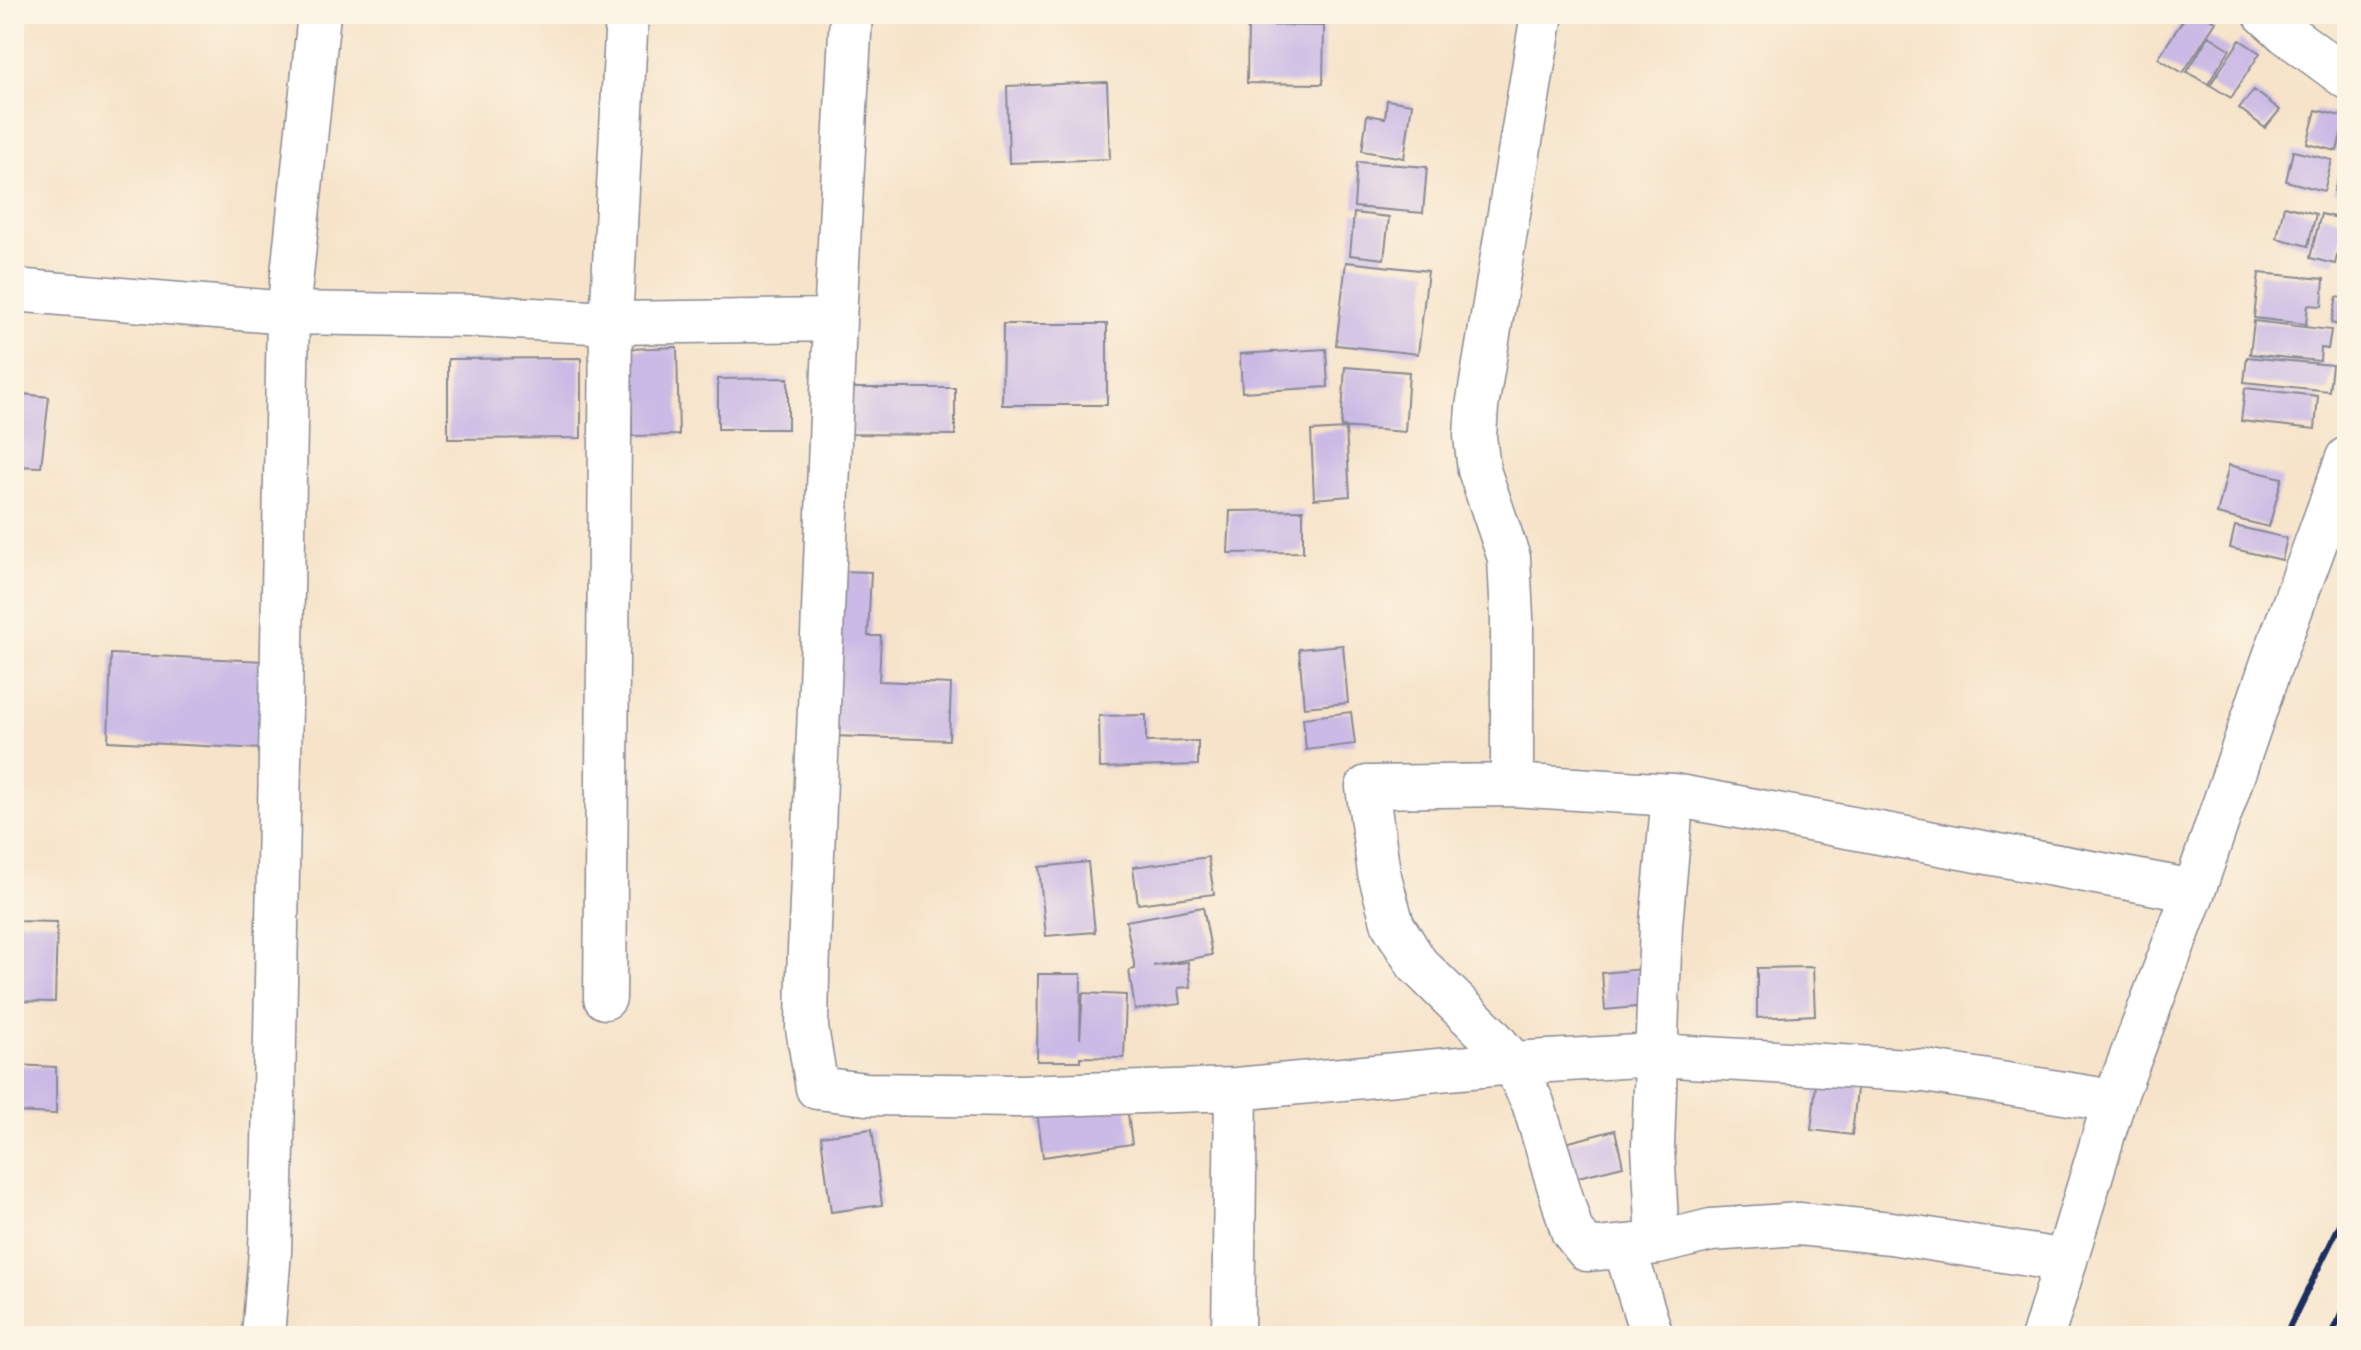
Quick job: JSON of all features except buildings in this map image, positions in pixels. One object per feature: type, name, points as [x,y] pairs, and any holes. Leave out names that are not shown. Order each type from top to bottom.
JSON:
[{"type":"street","points":[[263,1336],[270,1252],[273,1148],[288,313],[319,14]]},
{"type":"street","points":[[605,998],[611,323],[627,14]]},
{"type":"street","points":[[851,14],[808,975],[807,1028],[817,1088],[867,1094],[1020,1096],[1236,1089],[1513,1063],[1657,1055],[1925,1071],[2114,1101]]},
{"type":"street","points":[[1512,785],[1509,558],[1479,470],[1475,436],[1477,407],[1542,14]]},
{"type":"street","points":[[2265,14],[2347,78]]},
{"type":"street","points":[[14,290],[288,313],[476,316],[611,323],[835,320]]},
{"type":"street","points":[[2043,1336],[2114,1101],[2194,891],[2272,662],[2347,458]]},
{"type":"street","points":[[2066,1261],[1891,1233],[1799,1224],[1711,1230],[1641,1244],[1587,1250],[1572,1231],[1533,1103],[1513,1063],[1417,964],[1393,925],[1379,873],[1367,787],[1512,785],[1673,795],[2194,891]]},
{"type":"street","points":[[1652,1336],[1641,1244],[1653,1146],[1661,924],[1673,795]]},
{"type":"street","points":[[1233,1336],[1236,1089]]},
{"type":"railway","points":[[2285,1336],[2347,1210]]},
{"type":"railway","points":[[2331,1336],[2347,1303]]}]
